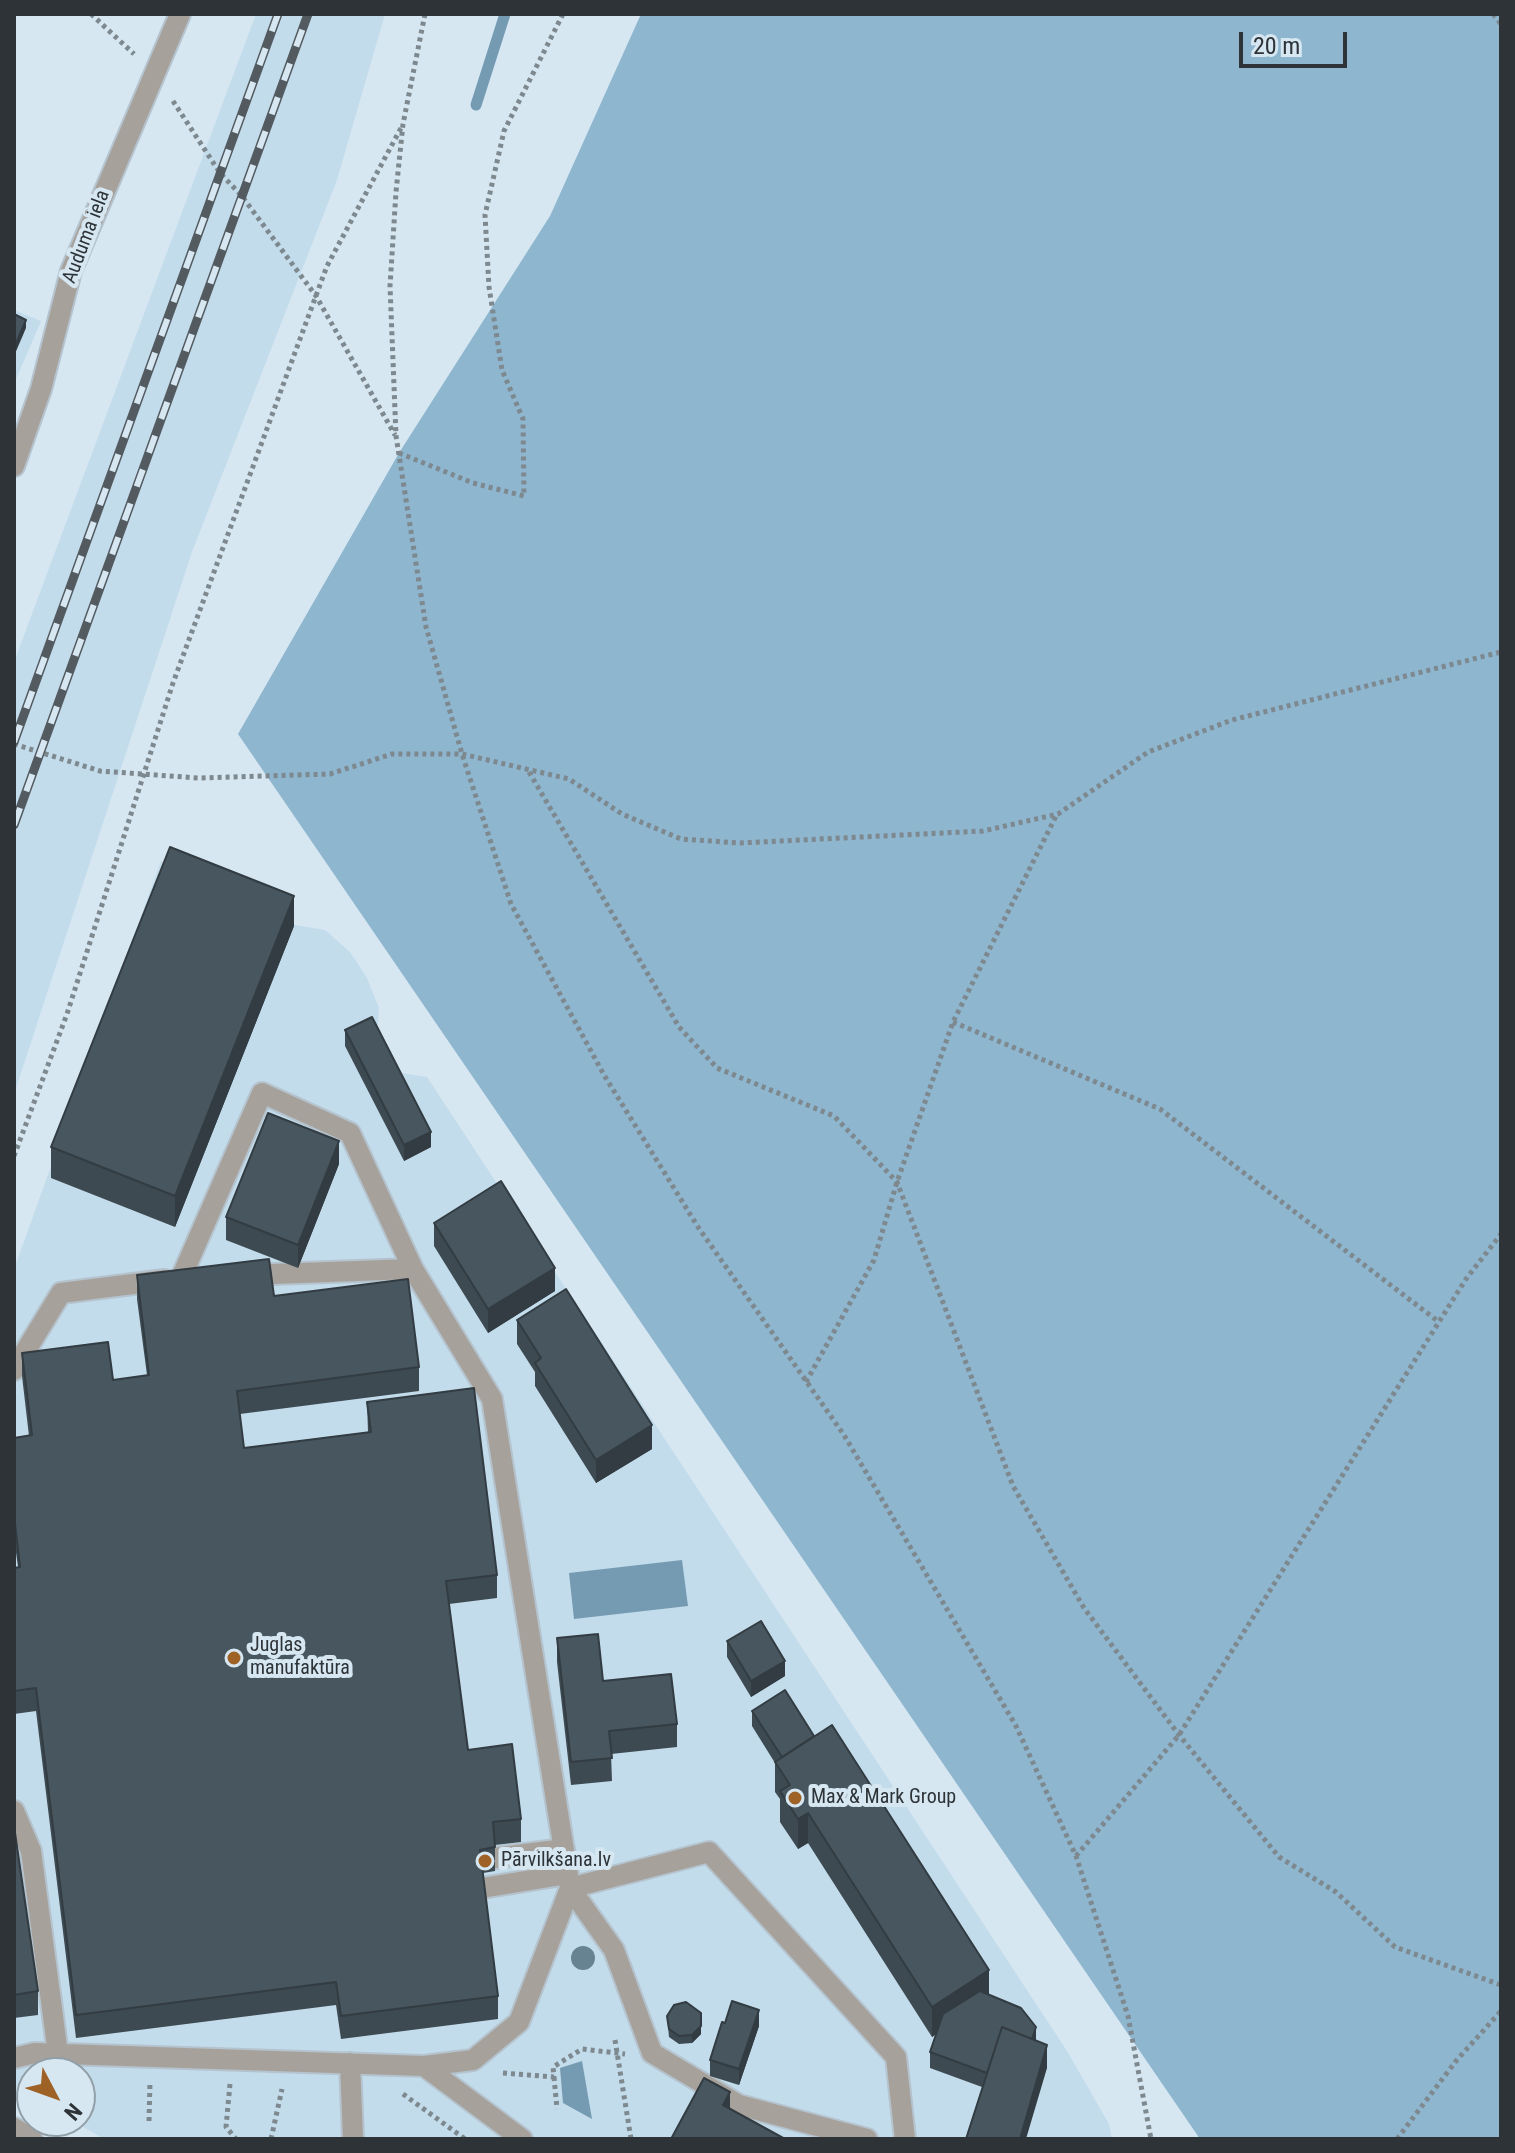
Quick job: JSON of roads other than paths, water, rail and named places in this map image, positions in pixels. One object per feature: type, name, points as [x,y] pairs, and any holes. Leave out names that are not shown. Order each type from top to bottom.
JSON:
[{"type":"street","name":"Auduma iela","points":[[14,466],[41,389],[71,271],[180,14]]},
{"type":"street","points":[[181,1278],[262,1093],[350,1133],[413,1269],[492,1399],[569,1881],[614,1950],[652,2053],[739,2105],[867,2139]]},
{"type":"street","points":[[14,1370],[61,1293],[181,1278],[413,1269]]},
{"type":"street","points":[[14,1811],[31,1851],[58,2054]]},
{"type":"street","points":[[494,1858],[564,1849]]},
{"type":"street","points":[[482,1888],[569,1881],[709,1852],[896,2057],[905,2139]]},
{"type":"street","points":[[14,2058],[35,2053],[424,2066],[473,2060],[519,2022],[569,1881]]},
{"type":"street","points":[[353,2139],[354,2063]]},
{"type":"street","points":[[424,2066],[522,2139]]},
{"type":"street","points":[[14,2128],[32,2139]]},
{"type":"waterway","points":[[476,105],[505,14]]},
{"type":"railway","points":[[14,742],[278,14]]},
{"type":"railway","points":[[14,825],[308,14]]},
{"type":"place","name":"Juglas manufaktūra","points":[[234,1658]]},
{"type":"place","name":"Max & Mark Group","points":[[795,1798]]},
{"type":"place","name":"Pārvilkšana.lv","points":[[485,1861]]}]
